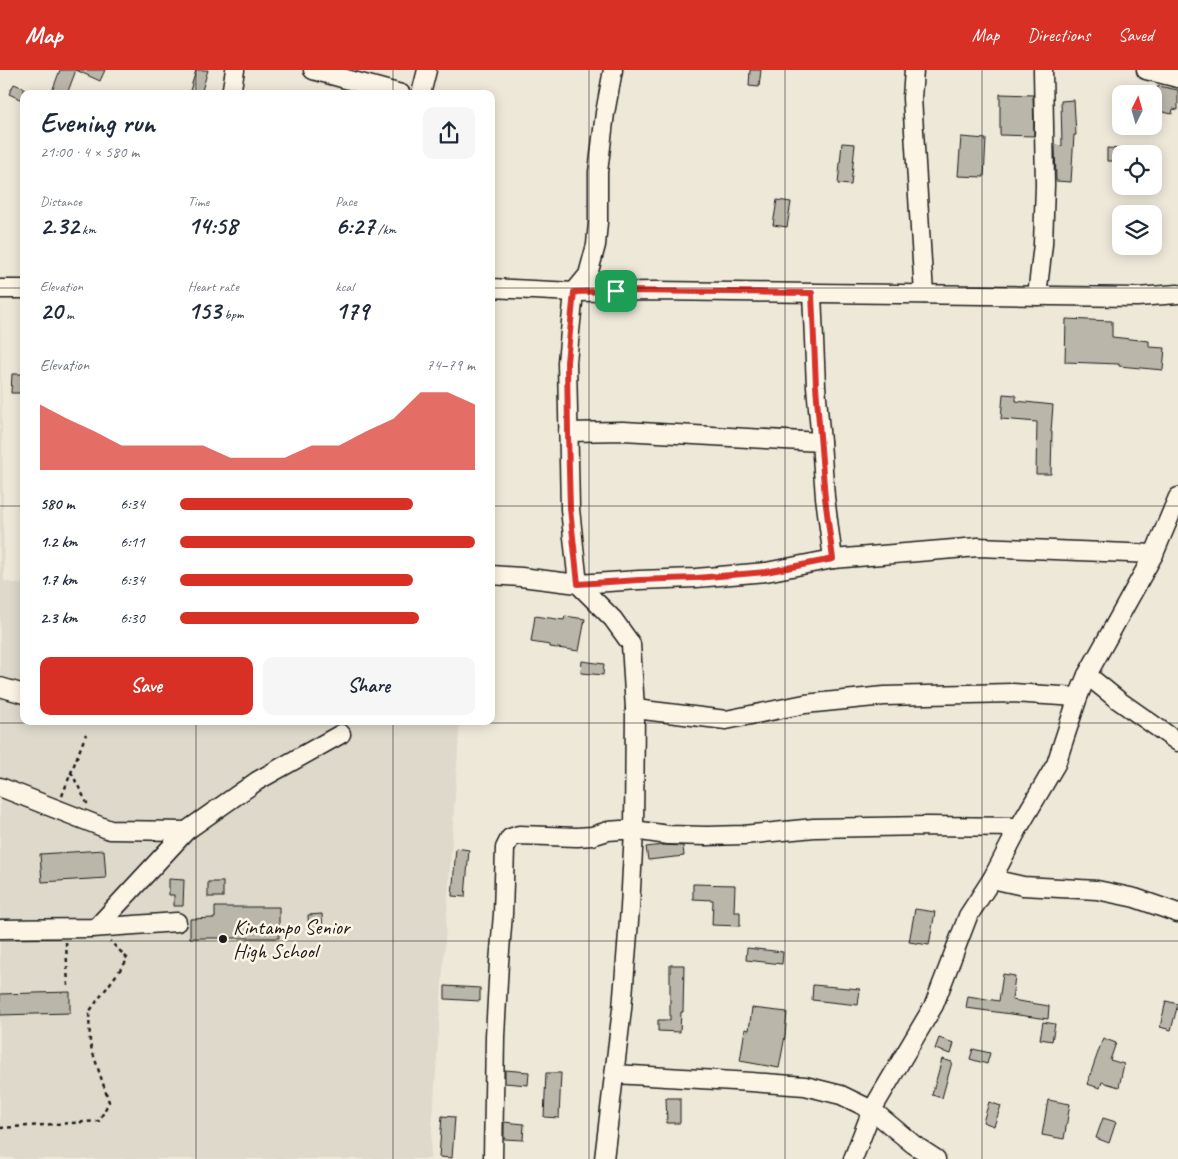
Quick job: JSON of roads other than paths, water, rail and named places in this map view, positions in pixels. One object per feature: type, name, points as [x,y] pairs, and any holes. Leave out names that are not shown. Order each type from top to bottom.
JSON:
[{"type":"street","points":[[232,90],[235,70]]},
{"type":"street","points":[[313,70],[386,90]]},
{"type":"street","points":[[422,90],[428,70]]},
{"type":"street","points":[[604,1159],[622,1009],[630,908],[634,830],[635,710],[631,644],[614,618],[578,584],[570,509],[567,362],[574,292],[588,275],[596,246],[598,172],[605,113],[613,70]]},
{"type":"street","points":[[914,70],[912,98],[924,294]]},
{"type":"street","points":[[1037,296],[1043,244],[1045,185],[1043,70]]},
{"type":"street","points":[[1146,70],[1178,78]]},
{"type":"street","points":[[495,288],[574,292],[657,291],[1137,297],[1178,294]]},
{"type":"street","points":[[0,289],[20,289]]},
{"type":"street","points":[[812,293],[816,386],[825,498],[833,559]]},
{"type":"street","points":[[568,432],[623,431],[821,442]]},
{"type":"street","points":[[853,1159],[872,1110],[934,1005],[968,916],[992,879],[1019,827],[1056,764],[1087,674],[1154,554],[1178,497]]},
{"type":"street","points":[[495,575],[578,584],[696,578],[766,572],[833,559],[978,547],[1154,554]]},
{"type":"street","points":[[1087,674],[1118,700],[1178,742]]},
{"type":"street","points":[[0,687],[20,693]]},
{"type":"street","points":[[635,710],[726,720],[805,704],[884,696],[1012,693],[1078,697]]},
{"type":"street","points":[[97,927],[186,831],[258,781],[341,734]]},
{"type":"street","points":[[0,787],[110,830],[186,831]]},
{"type":"street","points":[[493,1159],[495,1036],[506,848],[510,838],[518,835],[592,836],[608,831],[634,830],[668,835],[707,836],[743,835],[814,828],[1019,827]]},
{"type":"street","points":[[992,879],[1022,886],[1097,890],[1135,898],[1178,913]]},
{"type":"street","points":[[0,929],[97,927],[177,922]]},
{"type":"street","points":[[615,1074],[804,1086],[841,1096],[872,1110],[913,1144],[936,1159]]},
{"type":"place","name":"Kintampo Senior High School","points":[[223,939]]}]
